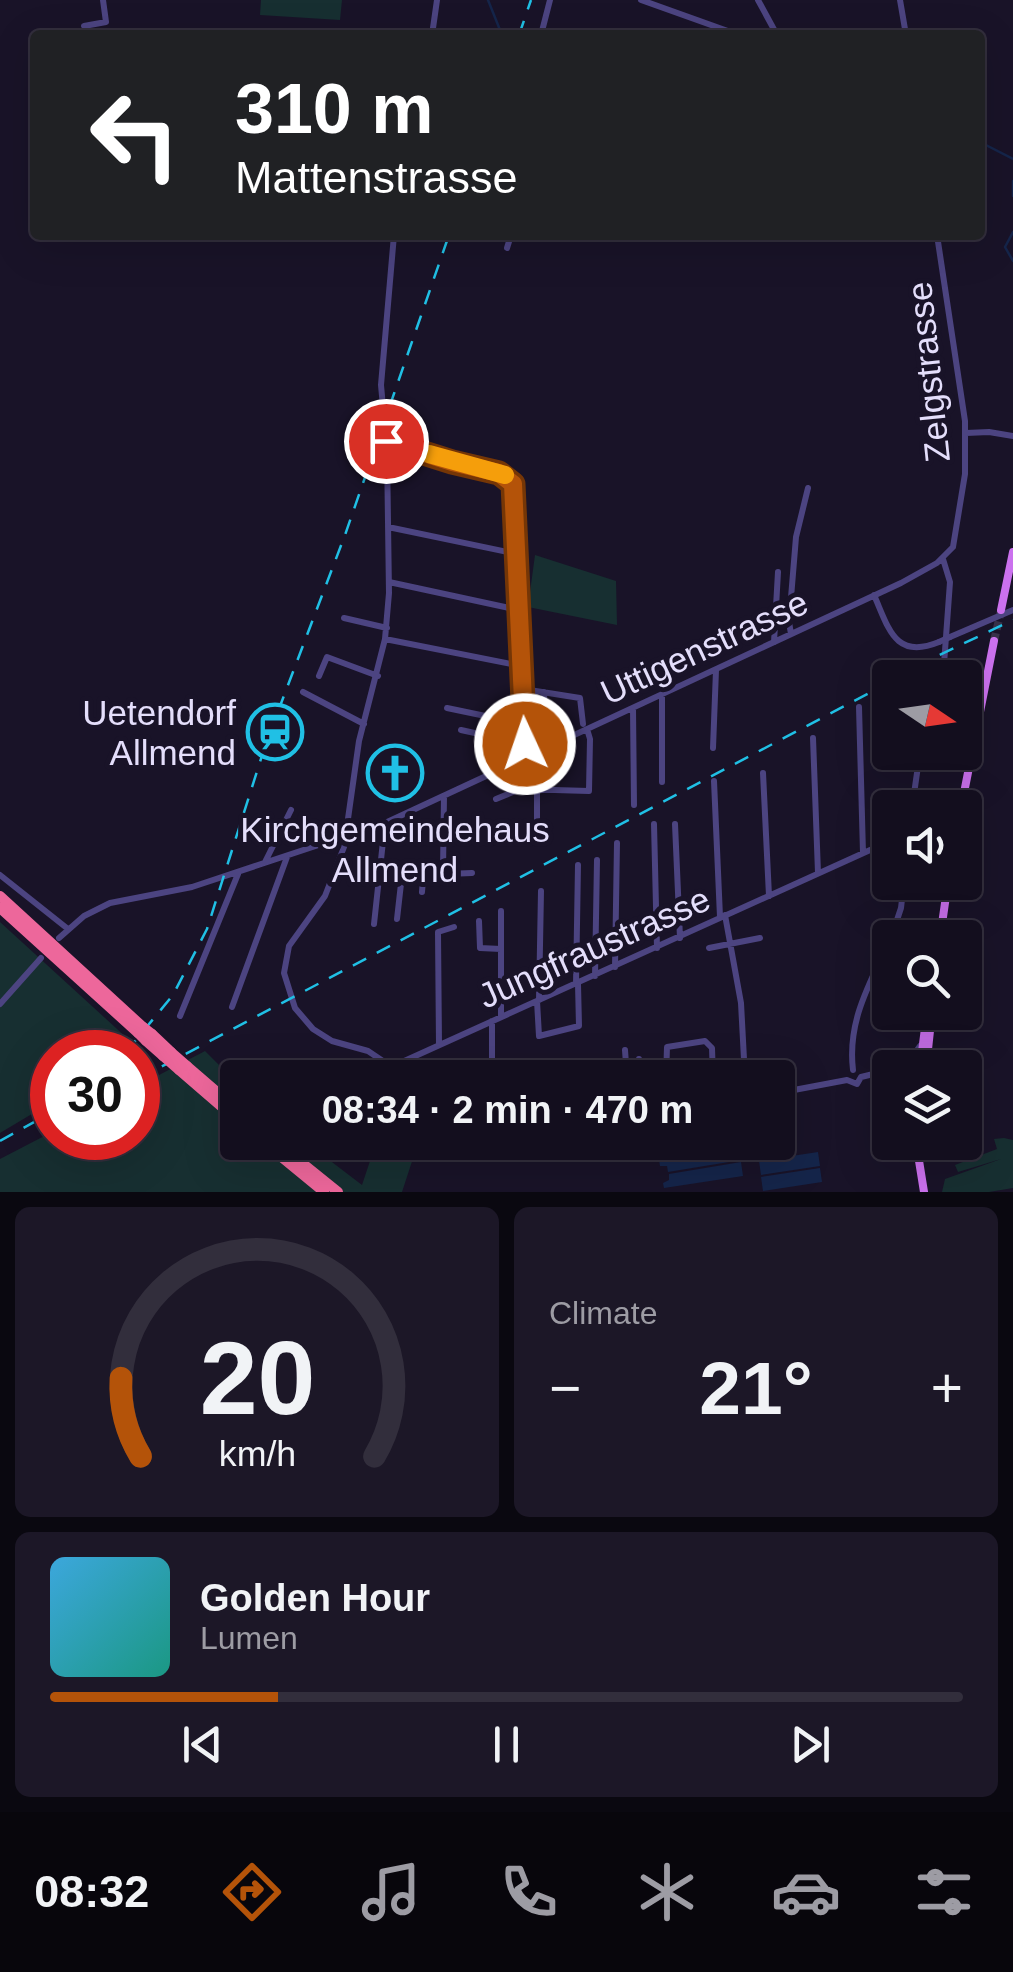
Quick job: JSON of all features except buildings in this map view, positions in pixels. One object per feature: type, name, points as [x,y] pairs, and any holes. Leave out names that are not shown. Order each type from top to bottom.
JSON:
[{"type":"highway","points":[[0,896],[141,1030]]},
{"type":"highway","points":[[0,908],[140,1030]]},
{"type":"highway","points":[[160,1048],[220,1104]]},
{"type":"highway","points":[[183,1068],[220,1096]]},
{"type":"highway","points":[[285,1160],[324,1192]]},
{"type":"highway","points":[[298,1160],[338,1192]]},
{"type":"main road","points":[[1001,610],[1013,552]]},
{"type":"main road","points":[[1005,593],[1013,571]]},
{"type":"main road","points":[[965,790],[994,641]]},
{"type":"main road","points":[[923,1050],[925,1030]]},
{"type":"main road","points":[[920,1160],[924,1192]]},
{"type":"street","points":[[84,26],[106,22],[103,0]]},
{"type":"street","points":[[433,30],[437,0]]},
{"type":"street","points":[[542,30],[550,0]]},
{"type":"street","points":[[641,0],[725,30]]},
{"type":"street","points":[[758,0],[774,30]]},
{"type":"street","points":[[900,0],[905,30]]},
{"type":"street","points":[[381,1060],[313,1029],[295,1008],[284,979],[289,946],[325,896],[346,837],[364,724],[385,639],[389,582],[381,384],[393,240]]},
{"type":"street","points":[[506,248],[509,240]]},
{"type":"street","name":"Zelgstrasse","points":[[938,240],[966,433],[957,532],[943,559],[950,577],[944,660]]},
{"type":"street","points":[[966,433],[1013,436]]},
{"type":"street","points":[[386,441],[506,475],[514,491],[527,757]]},
{"type":"street","points":[[791,634],[788,622],[795,544],[808,488]]},
{"type":"street","points":[[388,526],[517,554]]},
{"type":"street","points":[[943,559],[874,595],[901,644],[914,649],[939,642],[1013,610]]},
{"type":"street","points":[[774,642],[778,572]]},
{"type":"street","points":[[389,582],[519,610]]},
{"type":"street","name":"Uttigenstrasse","points":[[59,938],[90,912],[110,903],[184,889],[385,823],[585,726],[633,708],[874,595]]},
{"type":"street","points":[[344,618],[386,628]]},
{"type":"street","points":[[385,639],[522,666]]},
{"type":"street","points":[[320,676],[327,657],[378,676]]},
{"type":"street","points":[[713,748],[716,669]]},
{"type":"street","points":[[496,799],[517,790],[589,792],[590,739],[580,698],[522,689]]},
{"type":"street","points":[[303,692],[364,724]]},
{"type":"street","points":[[544,692],[545,730]]},
{"type":"street","points":[[662,694],[662,782]]},
{"type":"street","points":[[859,707],[863,853]]},
{"type":"street","points":[[447,708],[524,724]]},
{"type":"street","points":[[633,708],[634,805]]},
{"type":"street","points":[[461,730],[525,744]]},
{"type":"street","points":[[813,738],[818,873]]},
{"type":"street","points":[[537,752],[537,836]]},
{"type":"street","points":[[763,772],[768,896]]},
{"type":"street","points":[[714,781],[722,917],[742,1008],[744,1060]]},
{"type":"street","points":[[442,868],[444,796]]},
{"type":"street","points":[[264,864],[290,810]]},
{"type":"street","points":[[374,924],[385,823]]},
{"type":"street","points":[[654,824],[657,948]]},
{"type":"street","points":[[675,824],[680,938]]},
{"type":"street","points":[[615,967],[617,843]]},
{"type":"street","name":"Jungfraustrasse","points":[[405,1060],[872,849]]},
{"type":"street","points":[[232,1007],[287,856]]},
{"type":"street","points":[[594,976],[597,860]]},
{"type":"street","points":[[396,920],[403,866],[442,868],[448,874],[472,872]]},
{"type":"street","points":[[422,892],[424,866]]},
{"type":"street","points":[[540,892],[539,1036],[579,1026],[578,866]]},
{"type":"street","points":[[180,1016],[238,872]]},
{"type":"street","points":[[0,875],[68,929]]},
{"type":"street","points":[[501,911],[501,1016]]},
{"type":"street","points":[[479,921],[480,948],[501,949]]},
{"type":"street","points":[[439,1045],[438,932],[454,927]]},
{"type":"street","points":[[708,948],[760,938]]},
{"type":"street","points":[[0,1004],[41,958]]},
{"type":"street","points":[[853,1070],[851,1046],[856,1014],[872,978]]},
{"type":"street","points":[[492,1020],[492,1060]]},
{"type":"street","points":[[916,1050],[923,1040]]},
{"type":"street","points":[[667,1060],[667,1047],[705,1041],[712,1048],[712,1060]]},
{"type":"street","points":[[625,1050],[626,1060]]},
{"type":"street","points":[[853,1070],[862,1076],[872,1074]]},
{"type":"street","points":[[847,1080],[847,1074],[853,1070]]},
{"type":"street","points":[[795,1091],[847,1080],[857,1084],[862,1076]]},
{"type":"green space","points":[[261,0],[342,0],[340,20],[260,15]]},
{"type":"green space","points":[[535,555],[616,581],[617,625],[528,607]]},
{"type":"green space","points":[[0,922],[118,1030],[30,1030],[30,1115],[0,1133]]},
{"type":"green space","points":[[205,1051],[220,1066],[220,1160],[329,1160],[362,1185],[370,1160],[412,1160],[402,1192],[0,1192],[0,1159],[30,1143],[30,1160],[160,1160],[160,1075]]},
{"type":"green space","points":[[994,1139],[1013,1140],[1013,1188],[942,1192],[945,1179],[1001,1159],[958,1172],[955,1165],[982,1160],[982,1155],[997,1149]]},
{"type":"water","points":[[818,1152],[820,1166],[761,1175],[759,1161],[795,1160],[795,1156]]},
{"type":"water","points":[[659,1160],[741,1160],[668,1172],[667,1166],[660,1166]]},
{"type":"water","points":[[741,1162],[743,1176],[664,1188],[669,1174]]},
{"type":"water","points":[[820,1168],[822,1182],[763,1191],[761,1177]]},
{"type":"waterway","points":[[488,0],[500,30]]},
{"type":"waterway","points":[[985,145],[1013,159]]},
{"type":"waterway","points":[[1013,181],[1013,196]]},
{"type":"waterway","points":[[1013,232],[1005,247],[1013,261]]},
{"type":"tunnel","points":[[994,641],[1001,611]]},
{"type":"railway","points":[[521,30],[531,0]]},
{"type":"railway","points":[[144,1030],[173,995],[207,929],[266,743],[345,535],[447,240]]},
{"type":"railway","points":[[929,660],[1013,620]]},
{"type":"railway","points":[[160,1067],[872,692]]},
{"type":"railway","points":[[0,1141],[30,1124]]},
{"type":"slow traffic","points":[[429,454],[505,475]]},
{"type":"place","name":"Uetendorf Allmend","points":[[275,732]]},
{"type":"place","name":"Kirchgemeindehaus Allmend","points":[[395,773]]},
{"type":"route","points":[[386,441],[506,475],[513,484],[525,744]]}]
